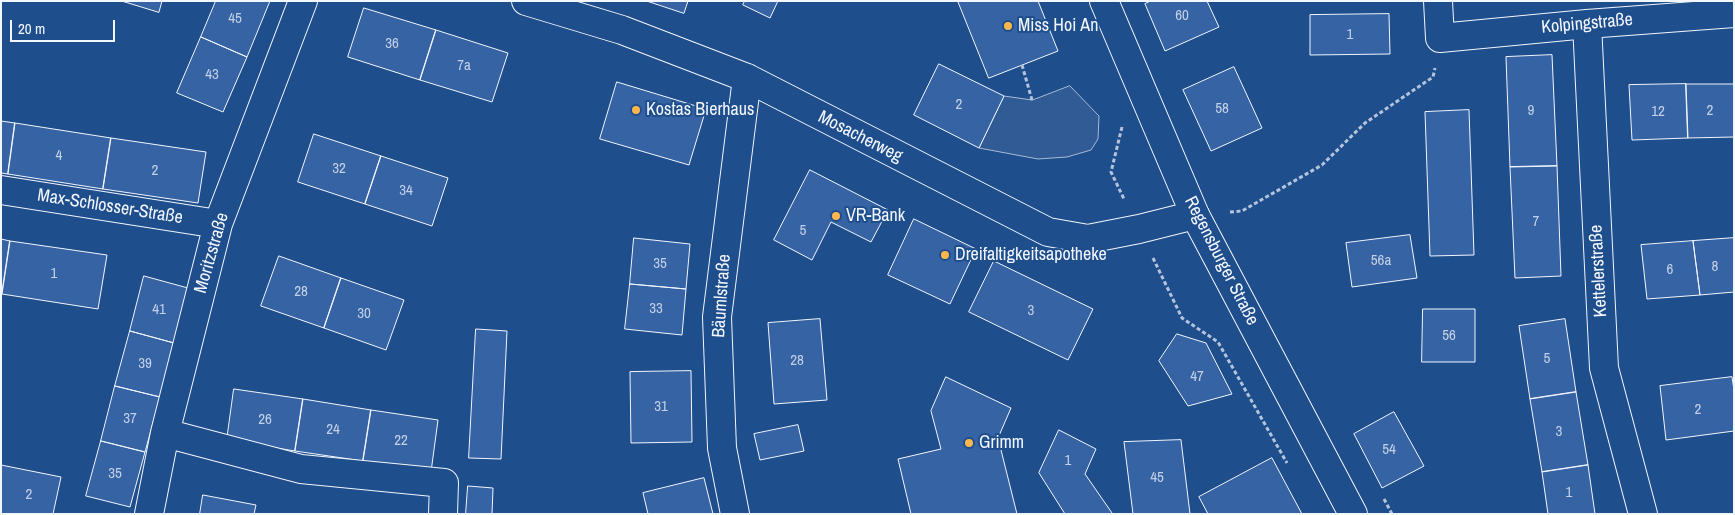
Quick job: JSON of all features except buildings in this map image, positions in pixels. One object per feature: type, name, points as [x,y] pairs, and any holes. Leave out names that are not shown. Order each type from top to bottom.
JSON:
[{"type":"street","name":"Moritzstraße","points":[[149,514],[165,433],[218,224],[304,1]]},
{"type":"street","name":"Mosacherweg","points":[[526,1],[622,30],[747,78],[1048,232],[1088,239],[1195,215]]},
{"type":"street","name":"Regensburger Straße","points":[[1104,1],[1195,215],[1353,514]]},
{"type":"street","points":[[1438,1],[1440,38]]},
{"type":"street","name":"Kolpingstraße","points":[[1440,38],[1734,13]]},
{"type":"street","name":"Kettelerstraße","points":[[1587,24],[1604,368],[1643,514]]},
{"type":"street","name":"Bäumlstraße","points":[[735,514],[722,448],[717,317],[747,78]]},
{"type":"street","name":"Max-Schlosser-Straße","points":[[1,190],[218,224]]},
{"type":"street","points":[[165,433],[301,468],[444,482],[443,514]]},
{"type":"path","points":[[1195,215],[1242,211],[1322,165],[1365,123],[1433,77],[1440,38]]},
{"type":"path","points":[[1022,65],[1032,100]]},
{"type":"path","points":[[1123,124],[1111,172],[1182,318],[1218,342],[1291,471]]},
{"type":"path","points":[[1228,203],[1236,220]]},
{"type":"path","points":[[1383,497],[1392,514]]},
{"type":"shaded area","points":[[1070,86],[1099,116],[1098,139],[1091,150],[1067,157],[1038,159],[979,148],[1004,96],[1032,100]]},
{"type":"place","name":"Miss Hoi An","points":[[1008,26]]},
{"type":"place","name":"Kostas Bierhaus","points":[[636,110]]},
{"type":"place","name":"VR-Bank","points":[[836,216]]},
{"type":"place","name":"Dreifaltigkeitsapotheke","points":[[945,255]]},
{"type":"place","name":"Grimm","points":[[969,443]]}]
